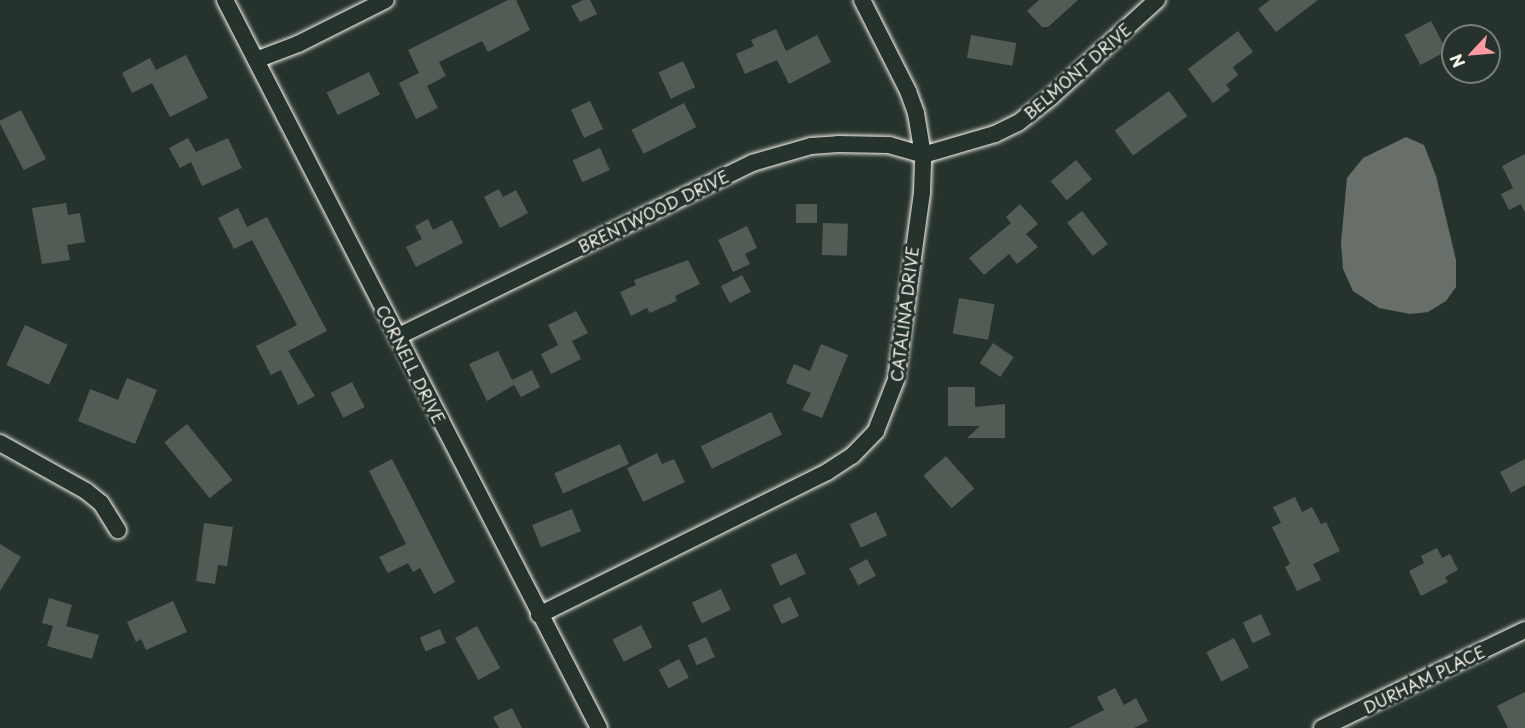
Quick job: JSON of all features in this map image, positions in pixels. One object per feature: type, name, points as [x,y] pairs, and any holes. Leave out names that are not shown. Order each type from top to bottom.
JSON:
[{"type":"street","name":"CORNELL DRIVE","points":[[225,0],[598,728]]},
{"type":"street","points":[[256,60],[298,44],[386,0]]},
{"type":"street","name":"CATALINA DRIVE","points":[[539,615],[827,472],[852,456],[876,431],[896,380],[922,192],[923,155],[916,113],[908,91],[862,0]]},
{"type":"street","name":"BELMONT DRIVE","points":[[923,155],[995,135],[1018,123],[1157,0]]},
{"type":"street","name":"BRENTWOOD DRIVE","points":[[397,337],[752,163],[811,146],[838,144],[889,145],[923,155]]},
{"type":"street","points":[[0,443],[86,491],[101,503],[118,530]]},
{"type":"street","name":"DURHAM PLACE","points":[[1322,728],[1525,630]]},
{"type":"shaded area","points":[[1406,137],[1424,145],[1436,176],[1456,260],[1456,287],[1446,301],[1428,312],[1410,314],[1379,308],[1353,291],[1343,269],[1341,243],[1347,178],[1363,158]]},
{"type":"building","points":[[508,0],[516,0],[530,30],[488,52],[482,41],[439,62],[446,76],[427,86],[438,108],[416,119],[399,83],[419,73],[408,50]]},
{"type":"building","points":[[583,0],[590,0],[597,14],[580,22],[571,6]]},
{"type":"building","points":[[1039,0],[1078,0],[1048,27],[1042,27],[1027,11]]},
{"type":"building","points":[[1270,0],[1318,0],[1276,32],[1258,9]]},
{"type":"building","points":[[1431,21],[1441,40],[1441,54],[1420,65],[1405,35]]},
{"type":"building","points":[[776,29],[786,51],[817,35],[831,62],[789,84],[777,60],[745,74],[736,54],[754,46],[751,40]]},
{"type":"building","points":[[1238,31],[1253,52],[1233,67],[1238,75],[1226,85],[1230,90],[1213,103],[1188,69]]},
{"type":"building","points":[[971,35],[1016,43],[1012,66],[967,58]]},
{"type":"building","points":[[186,55],[208,98],[170,117],[152,83],[132,93],[122,73],[150,58],[156,70]]},
{"type":"building","points":[[683,61],[695,87],[671,99],[659,72]]},
{"type":"building","points":[[369,72],[380,94],[338,115],[327,93]]},
{"type":"building","points":[[1169,91],[1187,116],[1133,155],[1115,130]]},
{"type":"building","points":[[590,101],[603,129],[584,138],[571,110]]},
{"type":"building","points":[[684,103],[696,127],[644,154],[631,130]]},
{"type":"building","points":[[21,110],[46,159],[24,170],[0,124],[0,121]]},
{"type":"building","points":[[188,138],[196,152],[228,138],[242,168],[202,186],[191,162],[180,168],[169,148]]},
{"type":"building","points":[[600,148],[610,170],[582,182],[573,160]]},
{"type":"building","points":[[1525,154],[1525,213],[1521,204],[1509,210],[1501,194],[1513,188],[1502,166]]},
{"type":"building","points":[[1076,160],[1092,179],[1067,200],[1051,181]]},
{"type":"building","points":[[499,189],[503,197],[516,190],[528,213],[500,228],[484,197]]},
{"type":"building","points":[[66,203],[68,215],[80,213],[85,242],[67,245],[70,260],[42,264],[32,208]]},
{"type":"building","points":[[796,204],[817,204],[817,223],[796,223]]},
{"type":"building","points":[[1020,204],[1038,224],[1026,234],[1038,247],[1017,264],[1009,254],[984,275],[969,258],[1011,223],[1006,217]]},
{"type":"building","points":[[238,208],[247,227],[267,217],[327,331],[288,351],[315,396],[298,405],[281,370],[271,375],[256,346],[297,325],[252,240],[234,249],[218,218]]},
{"type":"building","points":[[1082,211],[1108,244],[1093,256],[1067,223]]},
{"type":"building","points":[[428,219],[433,230],[452,220],[463,243],[416,267],[406,247],[422,239],[415,226]]},
{"type":"building","points":[[823,223],[848,224],[847,256],[822,255]]},
{"type":"building","points":[[747,226],[757,248],[745,254],[750,264],[733,272],[718,240]]},
{"type":"building","points":[[688,260],[700,284],[675,296],[677,301],[650,313],[647,308],[631,316],[620,292],[636,285],[634,280]]},
{"type":"building","points":[[742,275],[751,292],[730,303],[721,286]]},
{"type":"building","points":[[959,298],[994,304],[988,340],[953,333]]},
{"type":"building","points":[[576,311],[588,333],[572,341],[581,359],[551,374],[541,354],[558,345],[548,325]]},
{"type":"building","points":[[25,325],[68,345],[49,385],[6,365]]},
{"type":"building","points":[[993,343],[1014,357],[1000,377],[980,363]]},
{"type":"building","points":[[821,344],[848,355],[822,418],[802,410],[811,393],[786,383],[794,364],[810,371]]},
{"type":"building","points":[[498,351],[512,380],[532,370],[540,387],[521,397],[514,385],[487,401],[469,364]]},
{"type":"building","points":[[127,378],[157,390],[135,444],[78,421],[90,389],[118,400]]},
{"type":"building","points":[[352,382],[365,407],[343,418],[331,393]]},
{"type":"building","points":[[948,387],[975,387],[975,407],[1005,404],[1005,438],[967,438],[980,426],[948,426]]},
{"type":"building","points":[[771,412],[782,434],[712,469],[701,446]]},
{"type":"building","points":[[187,424],[232,480],[210,498],[164,442]]},
{"type":"building","points":[[620,444],[629,464],[563,493],[554,473]]},
{"type":"building","points":[[657,453],[662,464],[674,459],[685,482],[643,502],[627,468]]},
{"type":"building","points":[[946,456],[974,488],[952,508],[923,476]]},
{"type":"building","points":[[392,459],[455,582],[434,594],[420,568],[413,572],[408,563],[388,573],[379,557],[406,544],[369,471]]},
{"type":"building","points":[[1525,459],[1525,485],[1511,493],[1500,472]]},
{"type":"building","points":[[1295,497],[1302,512],[1312,507],[1321,524],[1326,522],[1340,551],[1313,564],[1321,580],[1297,591],[1285,567],[1290,564],[1272,527],[1281,523],[1273,507]]},
{"type":"building","points":[[572,509],[581,531],[541,547],[532,525]]},
{"type":"building","points":[[876,512],[887,536],[861,548],[850,524]]},
{"type":"building","points":[[204,523],[233,527],[227,566],[218,565],[215,584],[196,581]]},
{"type":"building","points":[[0,544],[21,557],[0,591]]},
{"type":"building","points":[[1437,548],[1442,558],[1450,554],[1458,570],[1445,577],[1448,582],[1421,596],[1409,571],[1424,563],[1421,556]]},
{"type":"building","points":[[796,553],[806,574],[780,586],[771,565]]},
{"type":"building","points":[[867,559],[876,576],[858,585],[849,568]]},
{"type":"building","points":[[721,589],[731,610],[702,623],[692,603]]},
{"type":"building","points":[[790,597],[799,616],[782,624],[773,605]]},
{"type":"building","points":[[49,598],[72,605],[66,626],[99,635],[92,659],[47,646],[53,626],[42,623]]},
{"type":"building","points":[[173,601],[187,632],[146,650],[141,639],[136,642],[127,622]]},
{"type":"building","points":[[1261,614],[1271,635],[1253,643],[1243,622]]},
{"type":"building","points":[[641,625],[652,647],[624,662],[612,640]]},
{"type":"building","points":[[477,626],[500,668],[478,680],[455,638]]},
{"type":"building","points":[[440,629],[446,643],[426,651],[420,638]]},
{"type":"building","points":[[706,637],[715,657],[697,665],[688,645]]},
{"type":"building","points":[[1234,638],[1249,667],[1221,681],[1206,652]]},
{"type":"building","points":[[679,659],[689,678],[669,688],[659,670]]},
{"type":"building","points":[[1115,688],[1124,705],[1136,698],[1148,721],[1134,728],[1069,728],[1104,710],[1097,697]]},
{"type":"building","points":[[1525,692],[1525,728],[1508,728],[1497,706]]},
{"type":"building","points":[[512,708],[522,728],[499,728],[493,717]]}]
